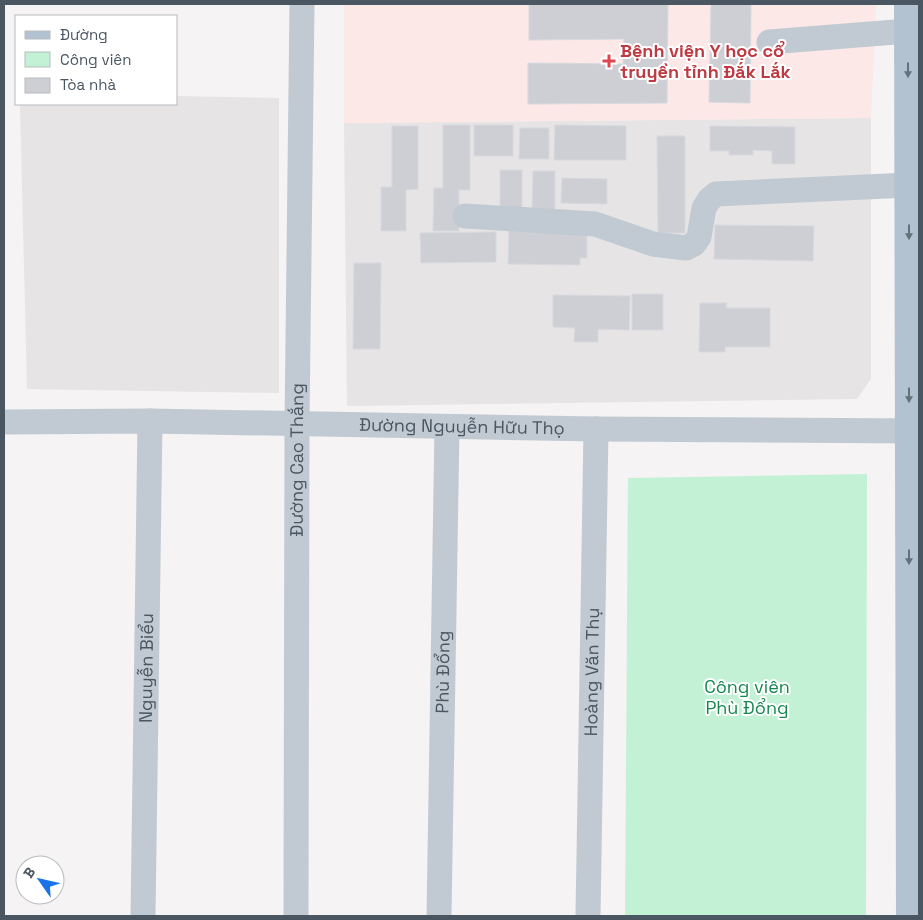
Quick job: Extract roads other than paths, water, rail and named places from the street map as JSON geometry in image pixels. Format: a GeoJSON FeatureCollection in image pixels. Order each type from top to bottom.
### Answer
{"type":"FeatureCollection","features":[{"type":"Feature","properties":{"kind":"main road"},"geometry":{"type":"LineString","coordinates":[[908,4],[909,185],[914,431],[910,916]]}},
{"type":"Feature","properties":{"kind":"street","name":"Đường Cao Thắng"},"geometry":{"type":"LineString","coordinates":[[296,916],[297,423],[302,4]]}},
{"type":"Feature","properties":{"kind":"street"},"geometry":{"type":"LineString","coordinates":[[768,42],[908,31]]}},
{"type":"Feature","properties":{"kind":"street"},"geometry":{"type":"LineString","coordinates":[[465,216],[595,224],[654,244],[686,248],[694,244],[699,237],[704,208],[716,194],[909,185]]}},
{"type":"Feature","properties":{"kind":"street","name":"Đường Nguyễn Hữu Thọ"},"geometry":{"type":"LineString","coordinates":[[4,422],[150,421],[596,430],[914,431]]}},
{"type":"Feature","properties":{"kind":"street","name":"Nguyễn Biểu"},"geometry":{"type":"LineString","coordinates":[[143,916],[150,421]]}},
{"type":"Feature","properties":{"kind":"street","name":"Phù Đổng"},"geometry":{"type":"LineString","coordinates":[[439,916],[447,427]]}},
{"type":"Feature","properties":{"kind":"street","name":"Hoàng Văn Thụ"},"geometry":{"type":"LineString","coordinates":[[588,916],[596,430]]}},
{"type":"Feature","properties":{"kind":"place","name":"Bệnh viện Y học cổ truyền tỉnh Đắk Lắk"},"geometry":{"type":"Point","coordinates":[609,61]}},
{"type":"Feature","properties":{"kind":"park label","name":"Công viên Phù Đổng"},"geometry":{"type":"Point","coordinates":[747,698]}}]}
